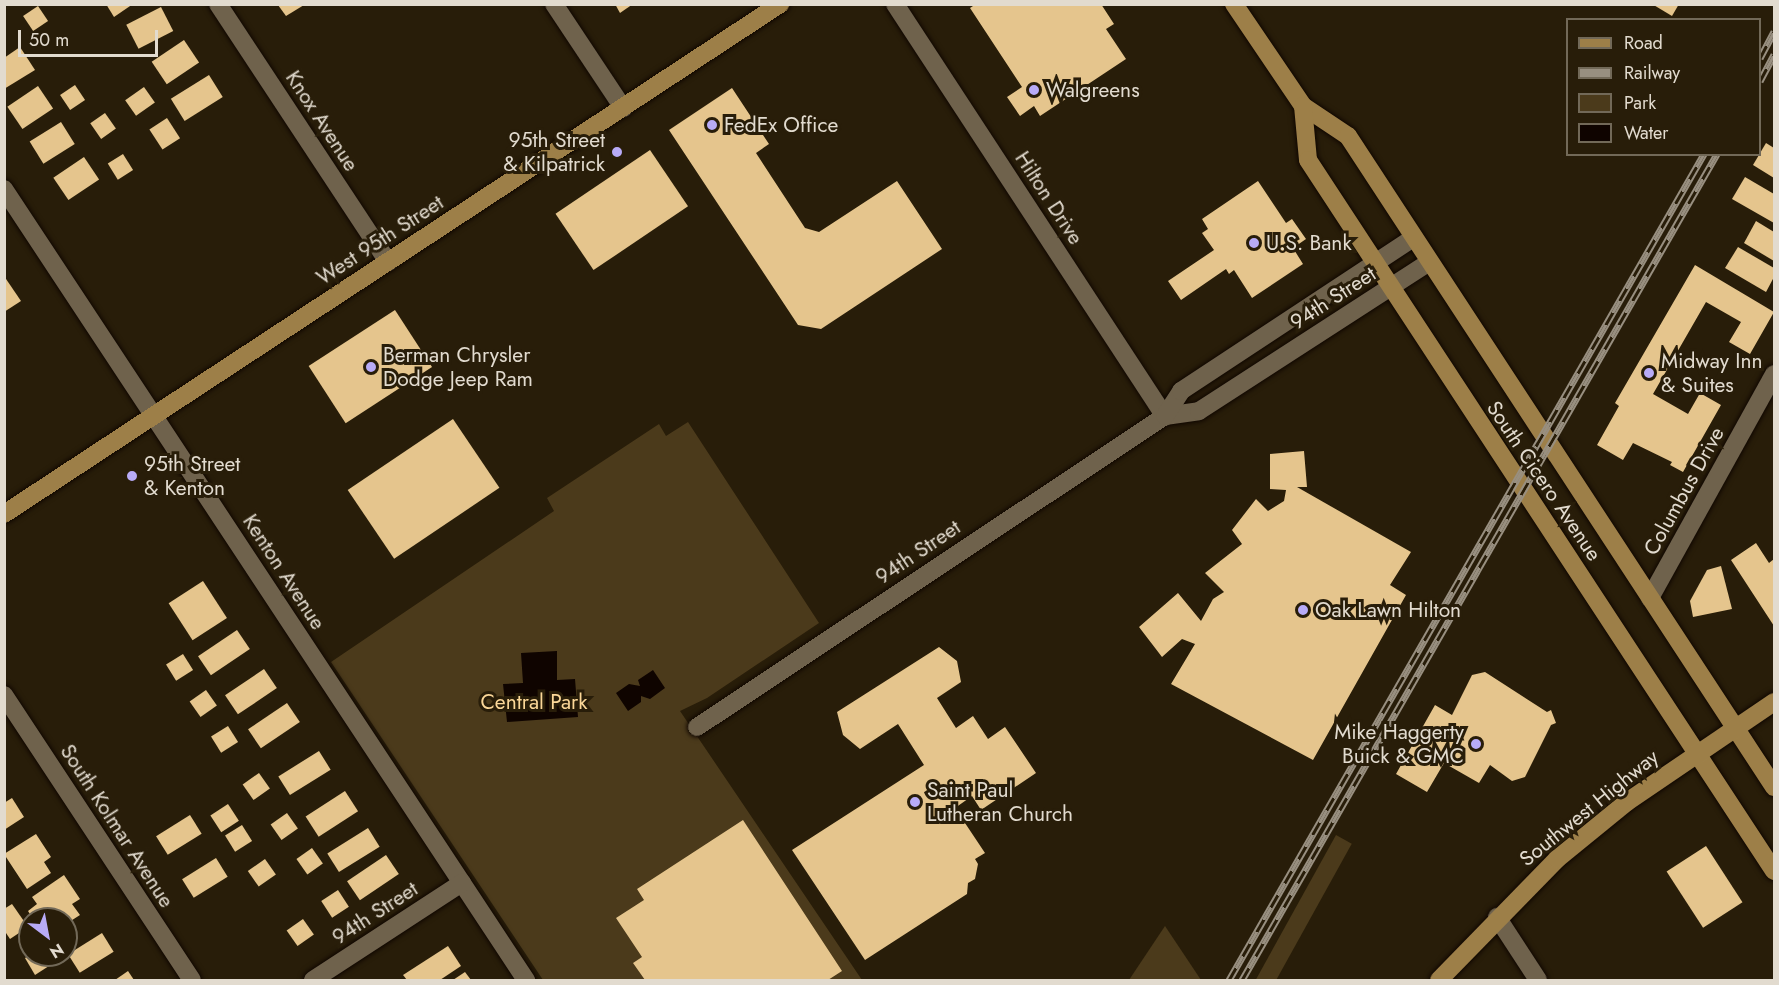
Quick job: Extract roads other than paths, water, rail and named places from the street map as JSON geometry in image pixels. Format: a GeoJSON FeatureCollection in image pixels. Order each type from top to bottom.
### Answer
{"type":"FeatureCollection","features":[{"type":"Feature","properties":{"kind":"main road","name":"West 95th Street"},"geometry":{"type":"LineString","coordinates":[[4,514],[780,4]]}},
{"type":"Feature","properties":{"kind":"main road","name":"South Cicero Avenue"},"geometry":{"type":"LineString","coordinates":[[1234,4],[1303,106],[1348,136],[1428,262],[1774,787]]}},
{"type":"Feature","properties":{"kind":"main road","name":"South Cicero Avenue"},"geometry":{"type":"LineString","coordinates":[[1303,106],[1308,160],[1774,871]]}},
{"type":"Feature","properties":{"kind":"main road","name":"Southwest Highway"},"geometry":{"type":"LineString","coordinates":[[1439,981],[1497,917],[1557,859],[1696,753],[1774,702]]}},
{"type":"Feature","properties":{"kind":"street","name":"Knox Avenue"},"geometry":{"type":"LineString","coordinates":[[218,4],[388,262]]}},
{"type":"Feature","properties":{"kind":"street"},"geometry":{"type":"LineString","coordinates":[[554,4],[623,108]]}},
{"type":"Feature","properties":{"kind":"street","name":"Hilton Drive"},"geometry":{"type":"LineString","coordinates":[[895,4],[1165,416]]}},
{"type":"Feature","properties":{"kind":"street","name":"Kenton Avenue"},"geometry":{"type":"LineString","coordinates":[[4,189],[526,981]]}},
{"type":"Feature","properties":{"kind":"street","name":"94th Street"},"geometry":{"type":"LineString","coordinates":[[697,727],[1165,416],[1181,391],[1413,238]]}},
{"type":"Feature","properties":{"kind":"street","name":"94th Street"},"geometry":{"type":"LineString","coordinates":[[1165,416],[1199,411],[1428,262]]}},
{"type":"Feature","properties":{"kind":"street","name":"Columbus Drive"},"geometry":{"type":"LineString","coordinates":[[1650,598],[1774,374]]}},
{"type":"Feature","properties":{"kind":"street","name":"South Kolmar Avenue"},"geometry":{"type":"LineString","coordinates":[[4,695],[192,981]]}},
{"type":"Feature","properties":{"kind":"street","name":"94th Street"},"geometry":{"type":"LineString","coordinates":[[313,981],[462,883]]}},
{"type":"Feature","properties":{"kind":"street"},"geometry":{"type":"LineString","coordinates":[[1497,917],[1538,981]]}},
{"type":"Feature","properties":{"kind":"water"},"geometry":{"type":"Polygon","coordinates":[[[557,651],[557,680],[575,679],[578,717],[507,722],[503,684],[523,683],[521,653],[557,651]]]}},
{"type":"Feature","properties":{"kind":"water"},"geometry":{"type":"Polygon","coordinates":[[[653,670],[665,688],[650,699],[641,696],[641,702],[628,711],[616,693],[629,684],[640,686],[638,680],[653,670]]]}},
{"type":"Feature","properties":{"kind":"railway"},"geometry":{"type":"LineString","coordinates":[[1761,56],[1774,32]]}},
{"type":"Feature","properties":{"kind":"railway"},"geometry":{"type":"LineString","coordinates":[[1761,79],[1774,55]]}},
{"type":"Feature","properties":{"kind":"railway"},"geometry":{"type":"LineString","coordinates":[[1229,980],[1703,156]]}},
{"type":"Feature","properties":{"kind":"railway"},"geometry":{"type":"LineString","coordinates":[[1242,980],[1716,156]]}},
{"type":"Feature","properties":{"kind":"place","name":"Walgreens"},"geometry":{"type":"Point","coordinates":[1034,90]}},
{"type":"Feature","properties":{"kind":"place","name":"FedEx Office"},"geometry":{"type":"Point","coordinates":[712,125]}},
{"type":"Feature","properties":{"kind":"place","name":"95th Street & Kilpatrick"},"geometry":{"type":"Point","coordinates":[617,152]}},
{"type":"Feature","properties":{"kind":"place","name":"U.S. Bank"},"geometry":{"type":"Point","coordinates":[1254,243]}},
{"type":"Feature","properties":{"kind":"place","name":"Berman Chrysler Dodge Jeep Ram"},"geometry":{"type":"Point","coordinates":[371,367]}},
{"type":"Feature","properties":{"kind":"place","name":"Midway Inn & Suites"},"geometry":{"type":"Point","coordinates":[1649,373]}},
{"type":"Feature","properties":{"kind":"place","name":"95th Street & Kenton"},"geometry":{"type":"Point","coordinates":[132,476]}},
{"type":"Feature","properties":{"kind":"place","name":"Oak Lawn Hilton"},"geometry":{"type":"Point","coordinates":[1303,610]}},
{"type":"Feature","properties":{"kind":"place","name":"Mike Haggerty Buick & GMC"},"geometry":{"type":"Point","coordinates":[1476,744]}},
{"type":"Feature","properties":{"kind":"place","name":"Saint Paul Lutheran Church"},"geometry":{"type":"Point","coordinates":[915,802]}},
{"type":"Feature","properties":{"kind":"park label","name":"Central Park"},"geometry":{"type":"Point","coordinates":[534,702]}}]}
